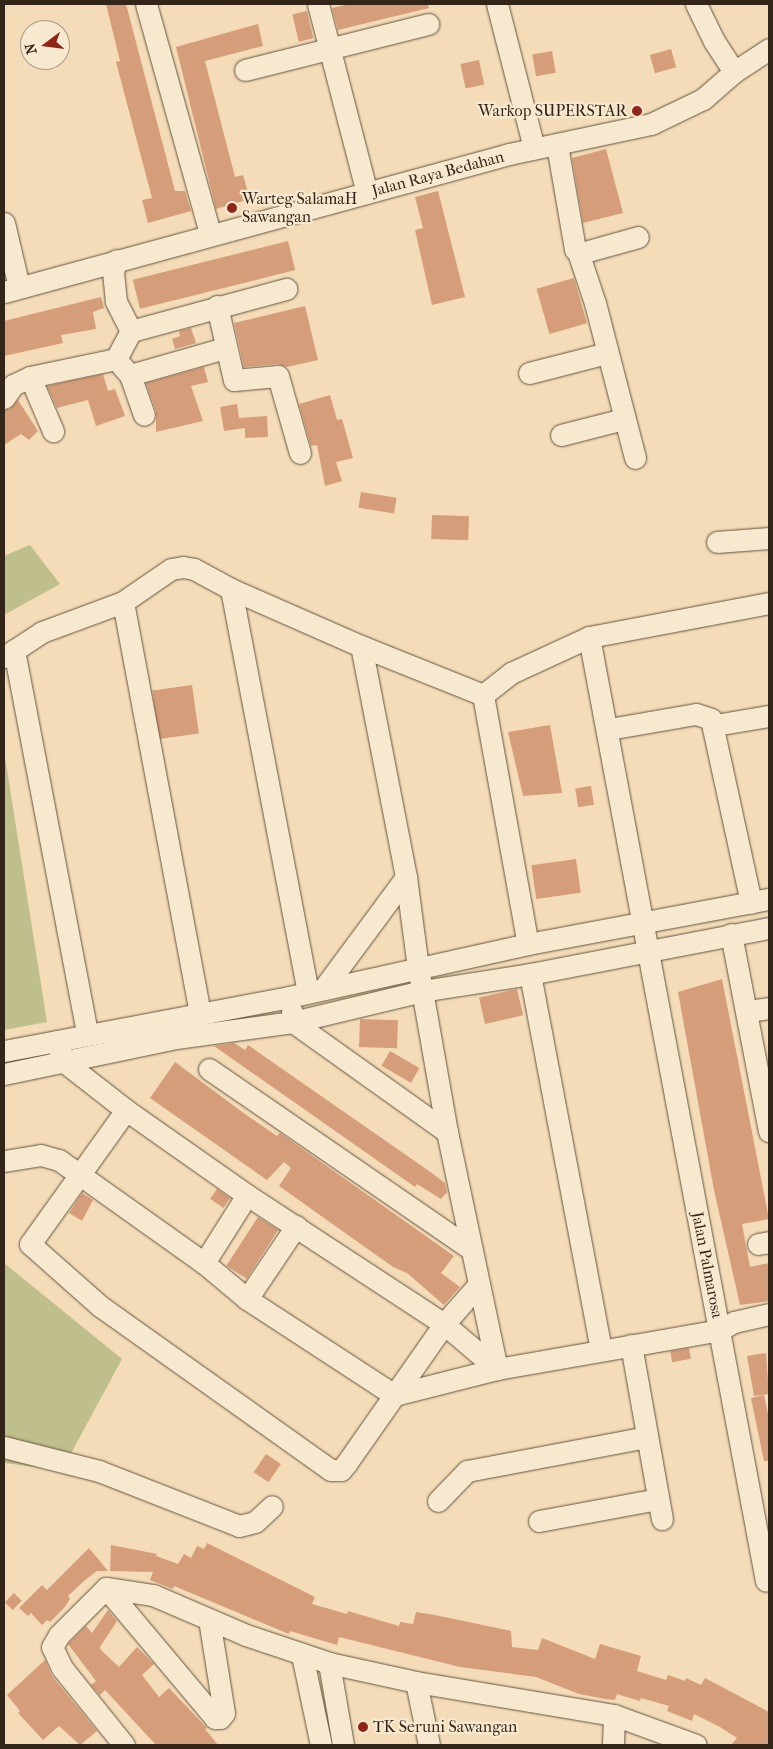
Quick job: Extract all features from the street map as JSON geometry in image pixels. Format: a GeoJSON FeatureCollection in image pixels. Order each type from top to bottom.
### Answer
{"type":"FeatureCollection","features":[{"type":"Feature","properties":{"kind":"street"},"geometry":{"type":"LineString","coordinates":[[146,4],[210,233]]}},
{"type":"Feature","properties":{"kind":"street"},"geometry":{"type":"LineString","coordinates":[[318,4],[367,193]]}},
{"type":"Feature","properties":{"kind":"street"},"geometry":{"type":"LineString","coordinates":[[497,4],[534,148]]}},
{"type":"Feature","properties":{"kind":"street"},"geometry":{"type":"LineString","coordinates":[[696,4],[714,41],[734,72]]}},
{"type":"Feature","properties":{"kind":"street"},"geometry":{"type":"LineString","coordinates":[[245,70],[331,51],[428,24]]}},
{"type":"Feature","properties":{"kind":"street","name":"Jalan Raya Bedahan"},"geometry":{"type":"LineString","coordinates":[[11,289],[210,233],[534,148],[660,121],[703,99],[734,72],[769,49]]}},
{"type":"Feature","properties":{"kind":"street"},"geometry":{"type":"LineString","coordinates":[[557,144],[574,245],[595,303],[634,458]]}},
{"type":"Feature","properties":{"kind":"street"},"geometry":{"type":"LineString","coordinates":[[4,223],[11,289]]}},
{"type":"Feature","properties":{"kind":"street"},"geometry":{"type":"LineString","coordinates":[[578,252],[638,237]]}},
{"type":"Feature","properties":{"kind":"street"},"geometry":{"type":"LineString","coordinates":[[116,260],[113,273],[116,301],[132,331]]}},
{"type":"Feature","properties":{"kind":"street"},"geometry":{"type":"LineString","coordinates":[[4,398],[13,385],[30,376],[116,359],[132,331],[286,288]]}},
{"type":"Feature","properties":{"kind":"street"},"geometry":{"type":"LineString","coordinates":[[217,306],[225,348],[235,382],[278,376],[300,453]]}},
{"type":"Feature","properties":{"kind":"street"},"geometry":{"type":"LineString","coordinates":[[130,375],[225,348]]}},
{"type":"Feature","properties":{"kind":"street"},"geometry":{"type":"LineString","coordinates":[[530,373],[607,354]]}},
{"type":"Feature","properties":{"kind":"street"},"geometry":{"type":"LineString","coordinates":[[116,359],[130,375],[144,416]]}},
{"type":"Feature","properties":{"kind":"street"},"geometry":{"type":"LineString","coordinates":[[30,376],[53,431]]}},
{"type":"Feature","properties":{"kind":"street"},"geometry":{"type":"LineString","coordinates":[[561,435],[624,419]]}},
{"type":"Feature","properties":{"kind":"street"},"geometry":{"type":"LineString","coordinates":[[717,542],[769,538]]}},
{"type":"Feature","properties":{"kind":"street"},"geometry":{"type":"LineString","coordinates":[[87,1034],[9,654],[42,632],[123,602],[171,569],[183,567],[194,569],[231,589],[361,646],[482,695]]}},
{"type":"Feature","properties":{"kind":"street"},"geometry":{"type":"LineString","coordinates":[[231,589],[307,992]]}},
{"type":"Feature","properties":{"kind":"street"},"geometry":{"type":"LineString","coordinates":[[123,602],[200,1012]]}},
{"type":"Feature","properties":{"kind":"street"},"geometry":{"type":"LineString","coordinates":[[482,695],[510,673],[589,637],[769,603]]}},
{"type":"Feature","properties":{"kind":"street","name":"Jalan Palmarosa"},"geometry":{"type":"LineString","coordinates":[[589,637],[609,729],[641,923],[648,949],[766,1581]]}},
{"type":"Feature","properties":{"kind":"street"},"geometry":{"type":"LineString","coordinates":[[361,646],[406,877],[418,968],[447,1132],[497,1369]]}},
{"type":"Feature","properties":{"kind":"street"},"geometry":{"type":"LineString","coordinates":[[482,695],[528,944]]}},
{"type":"Feature","properties":{"kind":"street"},"geometry":{"type":"LineString","coordinates":[[4,1074],[60,1051],[87,1034],[307,992],[528,944],[760,901],[715,725],[711,719],[696,714],[609,729]]}},
{"type":"Feature","properties":{"kind":"street"},"geometry":{"type":"LineString","coordinates":[[715,725],[769,716]]}},
{"type":"Feature","properties":{"kind":"street"},"geometry":{"type":"LineString","coordinates":[[294,1022],[307,992],[406,877]]}},
{"type":"Feature","properties":{"kind":"street"},"geometry":{"type":"LineString","coordinates":[[4,1051],[60,1051],[294,1022],[422,991],[530,974],[648,949],[769,928]]}},
{"type":"Feature","properties":{"kind":"street"},"geometry":{"type":"LineString","coordinates":[[731,934],[767,1102],[769,1132]]}},
{"type":"Feature","properties":{"kind":"street"},"geometry":{"type":"LineString","coordinates":[[530,974],[600,1350]]}},
{"type":"Feature","properties":{"kind":"street"},"geometry":{"type":"LineString","coordinates":[[748,1011],[769,1008]]}},
{"type":"Feature","properties":{"kind":"street"},"geometry":{"type":"LineString","coordinates":[[294,1022],[447,1132]]}},
{"type":"Feature","properties":{"kind":"street"},"geometry":{"type":"LineString","coordinates":[[60,1051],[126,1110],[247,1195],[444,1324],[497,1369]]}},
{"type":"Feature","properties":{"kind":"street"},"geometry":{"type":"LineString","coordinates":[[209,1069],[471,1249]]}},
{"type":"Feature","properties":{"kind":"street"},"geometry":{"type":"LineString","coordinates":[[126,1110],[30,1244],[100,1306],[246,1412],[331,1470],[341,1470],[444,1324],[479,1284]]}},
{"type":"Feature","properties":{"kind":"street"},"geometry":{"type":"LineString","coordinates":[[4,1161],[40,1155],[59,1160],[80,1173],[204,1263],[248,1299],[394,1395],[497,1369],[720,1330],[734,1322],[769,1314]]}},
{"type":"Feature","properties":{"kind":"street"},"geometry":{"type":"LineString","coordinates":[[204,1263],[247,1195]]}},
{"type":"Feature","properties":{"kind":"street"},"geometry":{"type":"LineString","coordinates":[[248,1299],[296,1226]]}},
{"type":"Feature","properties":{"kind":"street"},"geometry":{"type":"LineString","coordinates":[[720,1330],[732,1334],[769,1328]]}},
{"type":"Feature","properties":{"kind":"street"},"geometry":{"type":"LineString","coordinates":[[539,1521],[660,1509],[631,1345]]}},
{"type":"Feature","properties":{"kind":"street"},"geometry":{"type":"LineString","coordinates":[[438,1501],[467,1471],[647,1436]]}},
{"type":"Feature","properties":{"kind":"street"},"geometry":{"type":"LineString","coordinates":[[4,1447],[98,1471],[238,1526],[255,1522],[272,1506]]}},
{"type":"Feature","properties":{"kind":"street"},"geometry":{"type":"LineString","coordinates":[[106,1588],[215,1718],[220,1718],[224,1713],[209,1619]]}},
{"type":"Feature","properties":{"kind":"street"},"geometry":{"type":"LineString","coordinates":[[106,1588],[153,1595],[302,1655],[329,1663],[416,1682],[614,1715],[696,1745]]}},
{"type":"Feature","properties":{"kind":"street"},"geometry":{"type":"LineString","coordinates":[[106,1588],[66,1628],[52,1647],[62,1668],[124,1745]]}},
{"type":"Feature","properties":{"kind":"street"},"geometry":{"type":"LineString","coordinates":[[302,1655],[321,1745]]}},
{"type":"Feature","properties":{"kind":"street"},"geometry":{"type":"LineString","coordinates":[[329,1663],[343,1745]]}},
{"type":"Feature","properties":{"kind":"street"},"geometry":{"type":"LineString","coordinates":[[416,1682],[429,1745]]}},
{"type":"Feature","properties":{"kind":"street"},"geometry":{"type":"LineString","coordinates":[[613,1745],[614,1715]]}},
{"type":"Feature","properties":{"kind":"green space"},"geometry":{"type":"Polygon","coordinates":[[[30,545],[60,584],[4,615],[4,556],[30,545]]]}},
{"type":"Feature","properties":{"kind":"green space"},"geometry":{"type":"Polygon","coordinates":[[[4,751],[47,1022],[4,1030],[4,751]]]}},
{"type":"Feature","properties":{"kind":"green space"},"geometry":{"type":"Polygon","coordinates":[[[4,1263],[122,1359],[62,1470],[4,1463],[4,1263]]]}},
{"type":"Feature","properties":{"kind":"building"},"geometry":{"type":"Polygon","coordinates":[[[106,4],[126,4],[175,191],[185,191],[191,211],[148,223],[142,200],[152,198],[116,62],[120,61],[106,4]]]}},
{"type":"Feature","properties":{"kind":"building"},"geometry":{"type":"Polygon","coordinates":[[[349,4],[428,4],[429,8],[338,30],[332,8],[349,4]]]}},
{"type":"Feature","properties":{"kind":"building"},"geometry":{"type":"Polygon","coordinates":[[[307,11],[313,38],[299,42],[292,14],[307,11]]]}},
{"type":"Feature","properties":{"kind":"building"},"geometry":{"type":"Polygon","coordinates":[[[258,24],[263,46],[205,61],[235,177],[243,175],[250,199],[216,209],[176,47],[258,24]]]}},
{"type":"Feature","properties":{"kind":"building"},"geometry":{"type":"Polygon","coordinates":[[[671,49],[676,67],[655,73],[650,55],[671,49]]]}},
{"type":"Feature","properties":{"kind":"building"},"geometry":{"type":"Polygon","coordinates":[[[552,51],[556,73],[536,76],[532,54],[552,51]]]}},
{"type":"Feature","properties":{"kind":"building"},"geometry":{"type":"Polygon","coordinates":[[[479,60],[484,84],[466,88],[460,64],[479,60]]]}},
{"type":"Feature","properties":{"kind":"building"},"geometry":{"type":"Polygon","coordinates":[[[606,149],[623,213],[583,223],[572,158],[606,149]]]}},
{"type":"Feature","properties":{"kind":"building"},"geometry":{"type":"Polygon","coordinates":[[[438,191],[465,297],[432,305],[415,230],[423,228],[415,197],[438,191]]]}},
{"type":"Feature","properties":{"kind":"building"},"geometry":{"type":"Polygon","coordinates":[[[288,241],[295,270],[140,309],[133,280],[288,241]]]}},
{"type":"Feature","properties":{"kind":"building"},"geometry":{"type":"Polygon","coordinates":[[[574,278],[587,323],[549,334],[537,289],[574,278]]]}},
{"type":"Feature","properties":{"kind":"building"},"geometry":{"type":"Polygon","coordinates":[[[101,297],[104,308],[93,312],[96,329],[61,335],[63,343],[4,356],[4,321],[101,297]]]}},
{"type":"Feature","properties":{"kind":"building"},"geometry":{"type":"Polygon","coordinates":[[[305,306],[318,360],[287,367],[277,364],[244,367],[234,323],[305,306]]]}},
{"type":"Feature","properties":{"kind":"building"},"geometry":{"type":"Polygon","coordinates":[[[191,328],[196,343],[175,349],[172,339],[180,336],[179,331],[191,328]]]}},
{"type":"Feature","properties":{"kind":"building"},"geometry":{"type":"Polygon","coordinates":[[[204,367],[208,382],[191,386],[203,421],[156,432],[156,411],[146,383],[204,367]]]}},
{"type":"Feature","properties":{"kind":"building"},"geometry":{"type":"Polygon","coordinates":[[[103,374],[108,391],[115,389],[125,416],[96,426],[88,400],[57,408],[47,386],[103,374]]]}},
{"type":"Feature","properties":{"kind":"building"},"geometry":{"type":"Polygon","coordinates":[[[330,395],[337,420],[342,419],[353,458],[336,462],[342,481],[325,486],[317,445],[311,446],[299,404],[330,395]]]}},
{"type":"Feature","properties":{"kind":"building"},"geometry":{"type":"Polygon","coordinates":[[[18,400],[38,431],[29,440],[21,434],[4,445],[4,410],[10,409],[18,400]]]}},
{"type":"Feature","properties":{"kind":"building"},"geometry":{"type":"Polygon","coordinates":[[[237,404],[239,418],[267,416],[268,437],[245,438],[245,428],[224,431],[220,407],[237,404]]]}},
{"type":"Feature","properties":{"kind":"building"},"geometry":{"type":"Polygon","coordinates":[[[361,492],[397,498],[394,513],[358,508],[361,492]]]}},
{"type":"Feature","properties":{"kind":"building"},"geometry":{"type":"Polygon","coordinates":[[[432,515],[469,516],[468,540],[431,539],[432,515]]]}},
{"type":"Feature","properties":{"kind":"building"},"geometry":{"type":"Polygon","coordinates":[[[192,685],[199,734],[159,739],[152,691],[192,685]]]}},
{"type":"Feature","properties":{"kind":"building"},"geometry":{"type":"Polygon","coordinates":[[[550,725],[562,793],[523,796],[508,732],[550,725]]]}},
{"type":"Feature","properties":{"kind":"building"},"geometry":{"type":"Polygon","coordinates":[[[591,786],[594,805],[578,807],[575,789],[591,786]]]}},
{"type":"Feature","properties":{"kind":"building"},"geometry":{"type":"Polygon","coordinates":[[[576,859],[581,893],[536,899],[531,865],[576,859]]]}},
{"type":"Feature","properties":{"kind":"building"},"geometry":{"type":"Polygon","coordinates":[[[722,979],[769,1219],[742,1224],[750,1267],[769,1263],[769,1301],[740,1305],[714,1190],[678,992],[722,979]]]}},
{"type":"Feature","properties":{"kind":"building"},"geometry":{"type":"Polygon","coordinates":[[[517,989],[523,1015],[485,1024],[479,998],[517,989]]]}},
{"type":"Feature","properties":{"kind":"building"},"geometry":{"type":"Polygon","coordinates":[[[360,1019],[398,1020],[397,1048],[359,1047],[360,1019]]]}},
{"type":"Feature","properties":{"kind":"building"},"geometry":{"type":"Polygon","coordinates":[[[234,1043],[245,1050],[248,1045],[429,1171],[445,1183],[447,1192],[441,1199],[417,1184],[415,1187],[214,1046],[234,1043]]]}},
{"type":"Feature","properties":{"kind":"building"},"geometry":{"type":"Polygon","coordinates":[[[390,1051],[419,1068],[411,1083],[382,1066],[390,1051]]]}},
{"type":"Feature","properties":{"kind":"building"},"geometry":{"type":"Polygon","coordinates":[[[175,1062],[245,1114],[277,1136],[280,1133],[454,1256],[441,1273],[460,1287],[444,1305],[407,1273],[393,1267],[279,1186],[291,1168],[284,1162],[267,1180],[150,1098],[175,1062]]]}},
{"type":"Feature","properties":{"kind":"building"},"geometry":{"type":"Polygon","coordinates":[[[217,1189],[230,1198],[223,1208],[210,1199],[217,1189]]]}},
{"type":"Feature","properties":{"kind":"building"},"geometry":{"type":"Polygon","coordinates":[[[82,1193],[93,1200],[82,1221],[69,1213],[82,1193]]]}},
{"type":"Feature","properties":{"kind":"building"},"geometry":{"type":"Polygon","coordinates":[[[258,1217],[278,1230],[247,1279],[226,1266],[258,1217]]]}},
{"type":"Feature","properties":{"kind":"building"},"geometry":{"type":"Polygon","coordinates":[[[689,1348],[691,1359],[672,1362],[670,1351],[689,1348]]]}},
{"type":"Feature","properties":{"kind":"building"},"geometry":{"type":"Polygon","coordinates":[[[766,1353],[769,1394],[754,1396],[747,1356],[766,1353]]]}},
{"type":"Feature","properties":{"kind":"building"},"geometry":{"type":"Polygon","coordinates":[[[764,1395],[769,1419],[769,1461],[764,1461],[751,1398],[764,1395]]]}},
{"type":"Feature","properties":{"kind":"building"},"geometry":{"type":"Polygon","coordinates":[[[266,1454],[281,1464],[269,1482],[254,1472],[266,1454]]]}},
{"type":"Feature","properties":{"kind":"building"},"geometry":{"type":"Polygon","coordinates":[[[207,1543],[315,1597],[312,1604],[347,1614],[348,1611],[399,1626],[400,1622],[413,1624],[416,1612],[435,1615],[511,1631],[512,1647],[538,1650],[542,1638],[595,1659],[600,1644],[641,1656],[637,1671],[666,1680],[668,1675],[685,1681],[686,1678],[701,1685],[705,1678],[769,1712],[769,1745],[731,1745],[737,1738],[720,1727],[694,1714],[692,1721],[667,1711],[669,1706],[641,1698],[640,1701],[617,1694],[615,1700],[605,1699],[579,1694],[536,1677],[460,1667],[339,1637],[337,1645],[290,1631],[289,1634],[174,1586],[173,1589],[150,1580],[153,1572],[110,1571],[111,1545],[157,1554],[156,1556],[178,1564],[184,1554],[191,1558],[197,1546],[204,1549],[207,1543]]]}},
{"type":"Feature","properties":{"kind":"building"},"geometry":{"type":"Polygon","coordinates":[[[89,1548],[108,1571],[97,1571],[85,1580],[68,1596],[70,1599],[64,1608],[50,1622],[47,1620],[42,1625],[31,1613],[28,1616],[19,1608],[42,1585],[47,1590],[89,1548]]]}},
{"type":"Feature","properties":{"kind":"building"},"geometry":{"type":"Polygon","coordinates":[[[14,1593],[22,1601],[13,1610],[5,1602],[14,1593]]]}},
{"type":"Feature","properties":{"kind":"building"},"geometry":{"type":"Polygon","coordinates":[[[108,1610],[117,1621],[100,1647],[101,1650],[119,1667],[137,1647],[154,1664],[142,1675],[159,1697],[169,1688],[207,1728],[205,1729],[218,1745],[156,1745],[105,1690],[100,1695],[91,1685],[96,1681],[68,1644],[86,1626],[92,1633],[108,1610]]]}},
{"type":"Feature","properties":{"kind":"building"},"geometry":{"type":"Polygon","coordinates":[[[45,1660],[52,1676],[97,1731],[80,1745],[59,1726],[43,1740],[18,1713],[20,1711],[7,1695],[45,1660]]]}},
{"type":"Feature","properties":{"kind":"place","name":"Warkop SUPERSTAR"},"geometry":{"type":"Point","coordinates":[637,111]}},
{"type":"Feature","properties":{"kind":"place","name":"Warteg SalamaH Sawangan"},"geometry":{"type":"Point","coordinates":[232,208]}},
{"type":"Feature","properties":{"kind":"place","name":"TK Seruni Sawangan"},"geometry":{"type":"Point","coordinates":[363,1727]}}]}
